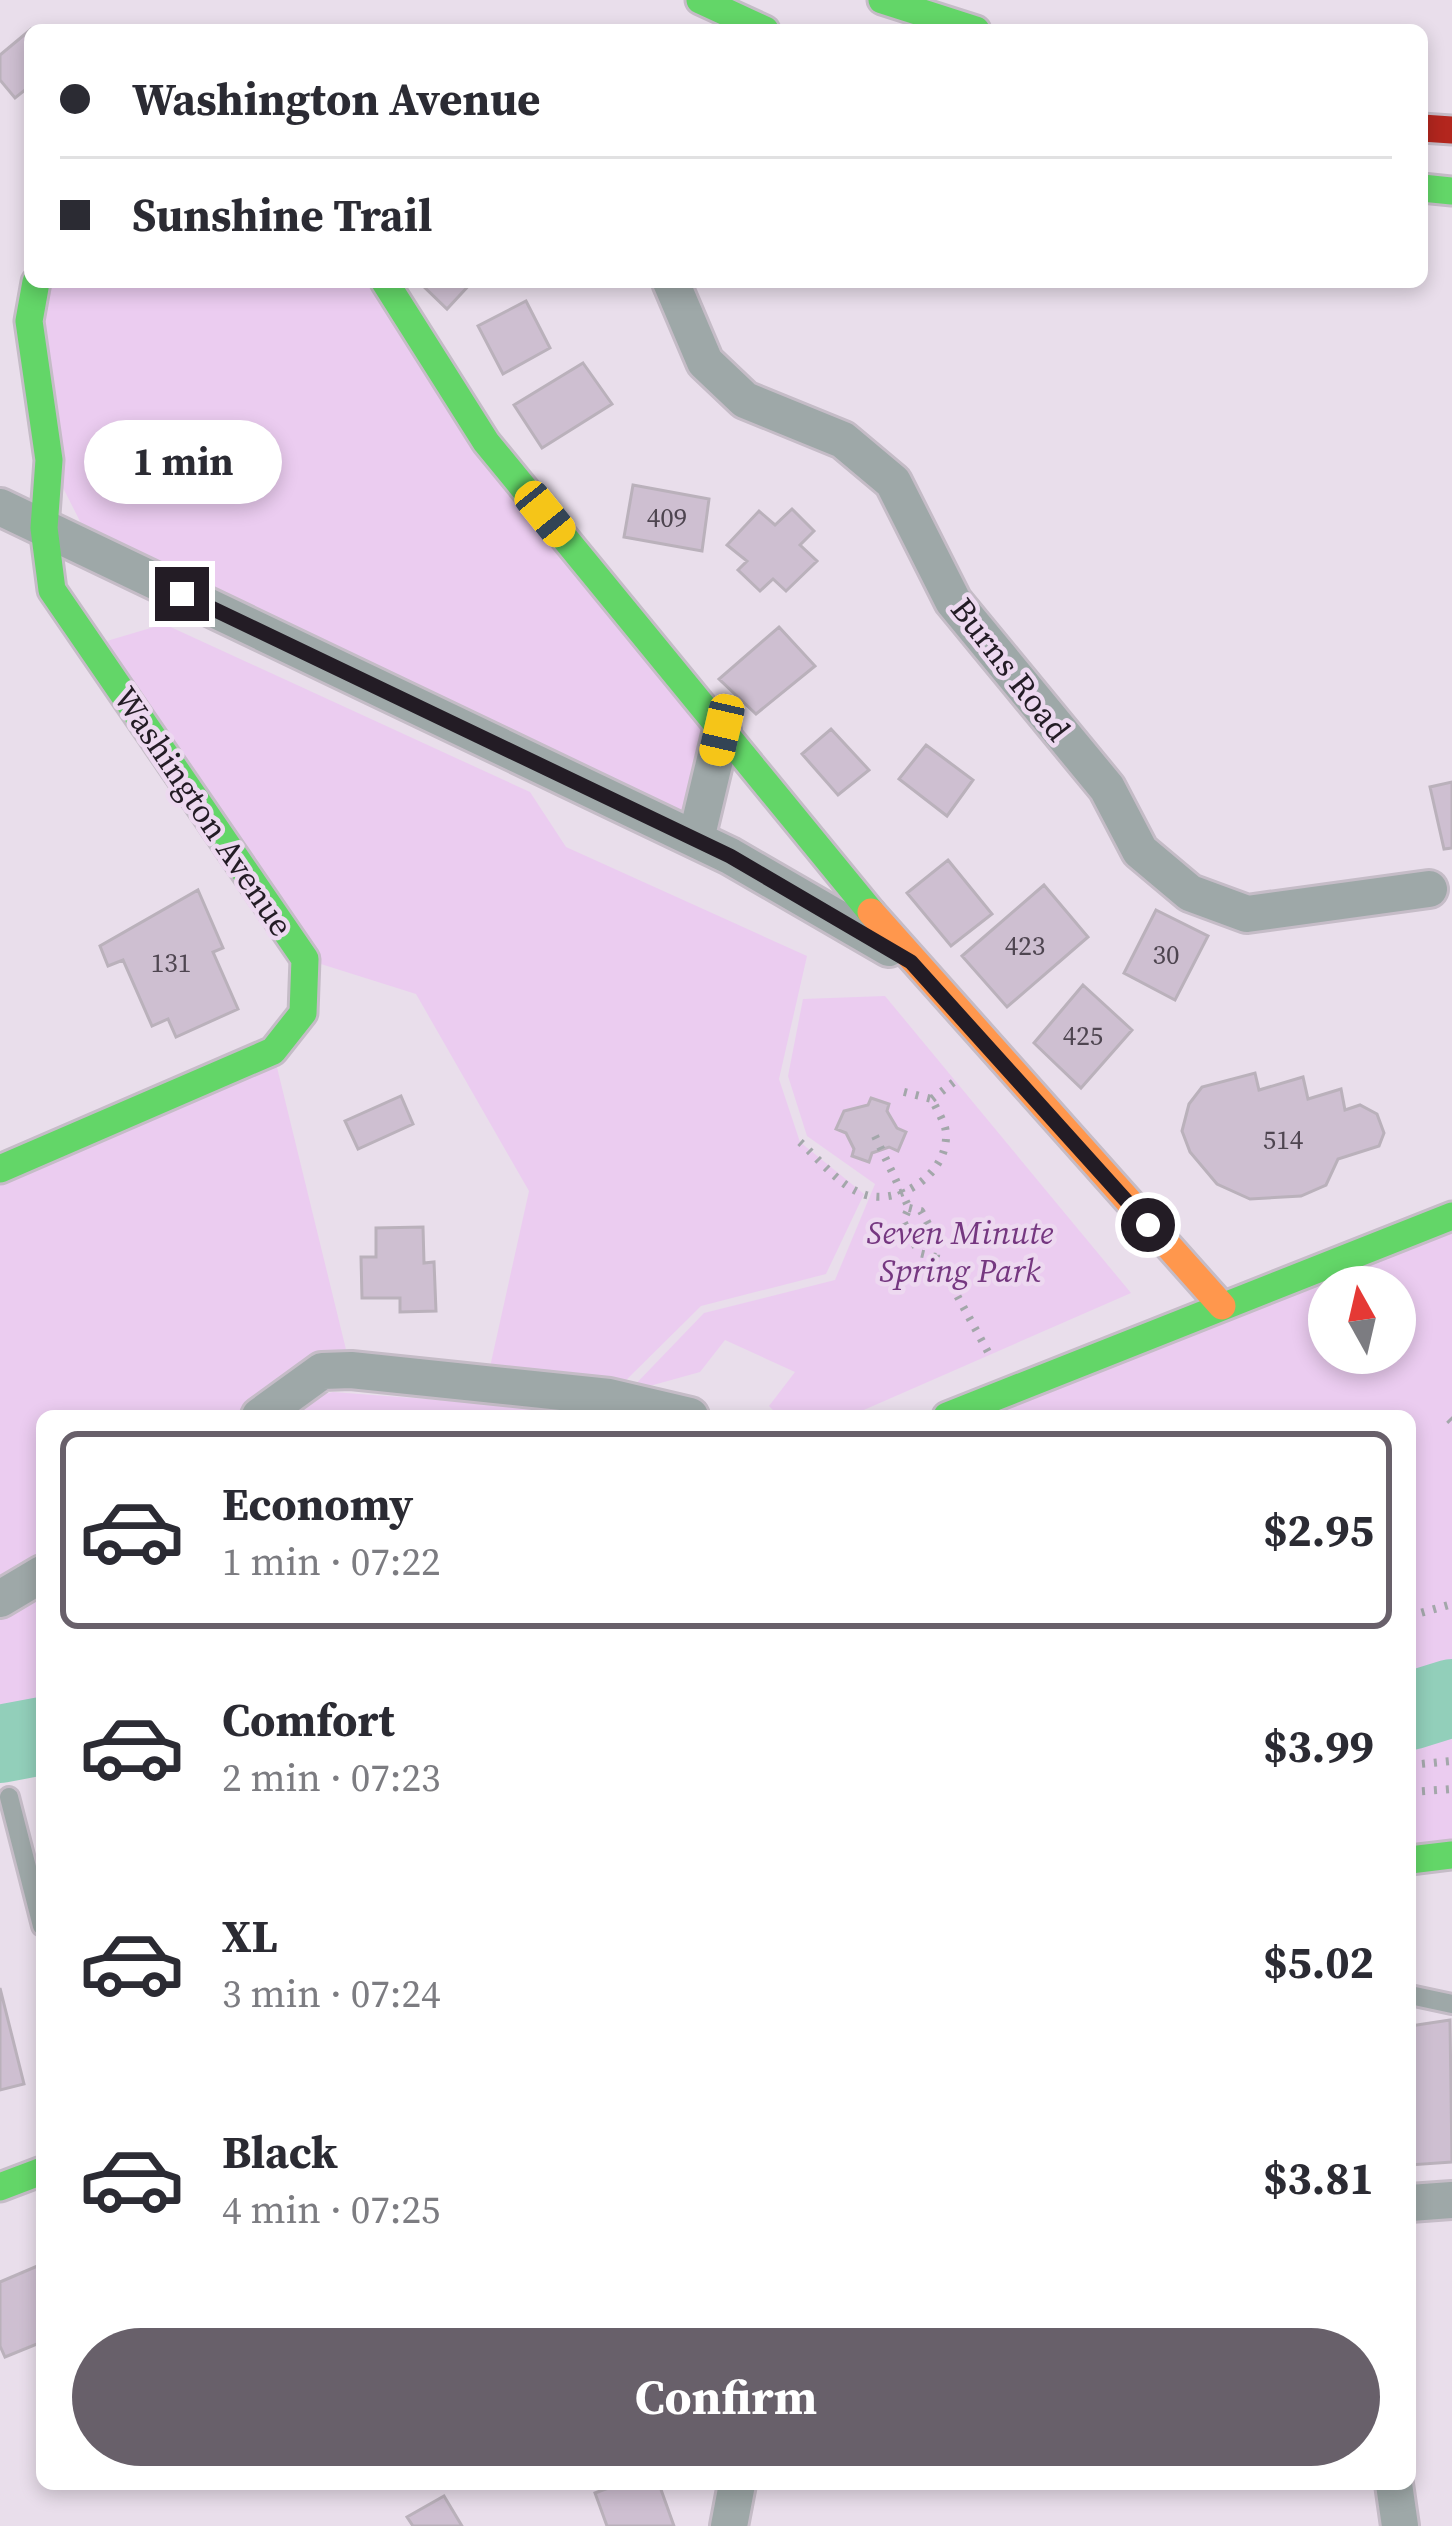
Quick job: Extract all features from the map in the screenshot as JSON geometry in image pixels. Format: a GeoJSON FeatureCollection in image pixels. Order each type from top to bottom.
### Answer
{"type":"FeatureCollection","features":[{"type":"Feature","properties":{"kind":"main road"},"geometry":{"type":"LineString","coordinates":[[700,0],[752,24]]}},
{"type":"Feature","properties":{"kind":"main road"},"geometry":{"type":"LineString","coordinates":[[882,0],[957,24]]}},
{"type":"Feature","properties":{"kind":"main road","name":"Washington Avenue"},"geometry":{"type":"LineString","coordinates":[[0,1169],[273,1051],[303,1013],[305,959],[52,590],[44,528],[49,460],[29,321],[34,288]]}},
{"type":"Feature","properties":{"kind":"main road"},"geometry":{"type":"LineString","coordinates":[[389,288],[486,442],[911,962],[1222,1306]]}},
{"type":"Feature","properties":{"kind":"main road"},"geometry":{"type":"LineString","coordinates":[[962,1410],[1452,1216]]}},
{"type":"Feature","properties":{"kind":"main road"},"geometry":{"type":"LineString","coordinates":[[1416,1859],[1452,1855]]}},
{"type":"Feature","properties":{"kind":"main road"},"geometry":{"type":"LineString","coordinates":[[0,2187],[36,2173]]}},
{"type":"Feature","properties":{"kind":"street","name":"Burns Road"},"geometry":{"type":"LineString","coordinates":[[674,288],[705,362],[745,400],[843,440],[893,482],[953,601],[1107,788],[1140,851],[1190,893],[1247,914],[1429,889]]}},
{"type":"Feature","properties":{"kind":"street"},"geometry":{"type":"LineString","coordinates":[[0,507],[696,839],[911,962]]}},
{"type":"Feature","properties":{"kind":"street"},"geometry":{"type":"LineString","coordinates":[[696,839],[722,730]]}},
{"type":"Feature","properties":{"kind":"street"},"geometry":{"type":"LineString","coordinates":[[268,1410],[322,1371],[351,1370],[609,1397],[664,1410]]}},
{"type":"Feature","properties":{"kind":"street"},"geometry":{"type":"LineString","coordinates":[[0,1599],[36,1578]]}},
{"type":"Feature","properties":{"kind":"street"},"geometry":{"type":"LineString","coordinates":[[1416,2203],[1452,2200]]}},
{"type":"Feature","properties":{"kind":"street"},"geometry":{"type":"LineString","coordinates":[[729,2526],[736,2490]]}},
{"type":"Feature","properties":{"kind":"street"},"geometry":{"type":"LineString","coordinates":[[1395,2490],[1400,2526]]}},
{"type":"Feature","properties":{"kind":"lane"},"geometry":{"type":"LineString","coordinates":[[9,1797],[36,1903]]}},
{"type":"Feature","properties":{"kind":"lane"},"geometry":{"type":"LineString","coordinates":[[1416,1997],[1452,2004]]}},
{"type":"Feature","properties":{"kind":"path"},"geometry":{"type":"LineString","coordinates":[[800,1142],[864,1194],[901,1191],[928,1179],[941,1160],[946,1132],[932,1099],[897,1090]]}},
{"type":"Feature","properties":{"kind":"path"},"geometry":{"type":"LineString","coordinates":[[875,1136],[909,1208]]}},
{"type":"Feature","properties":{"kind":"path"},"geometry":{"type":"LineString","coordinates":[[909,1208],[903,1220],[919,1252],[936,1257]]}},
{"type":"Feature","properties":{"kind":"path"},"geometry":{"type":"LineString","coordinates":[[909,1208],[921,1210],[938,1240],[936,1257],[994,1364]]}},
{"type":"Feature","properties":{"kind":"path"},"geometry":{"type":"LineString","coordinates":[[1416,1614],[1452,1604]]}},
{"type":"Feature","properties":{"kind":"path"},"geometry":{"type":"LineString","coordinates":[[1416,1764],[1452,1761]]}},
{"type":"Feature","properties":{"kind":"path"},"geometry":{"type":"LineString","coordinates":[[1416,1792],[1452,1789]]}},
{"type":"Feature","properties":{"kind":"green space"},"geometry":{"type":"Polygon","coordinates":[[[36,288],[390,288],[722,730],[696,839],[96,553],[49,460],[36,288]]]}},
{"type":"Feature","properties":{"kind":"green space"},"geometry":{"type":"Polygon","coordinates":[[[164,624],[530,792],[566,847],[807,956],[779,1079],[800,1142],[864,1194],[826,1274],[701,1306],[609,1397],[486,1385],[529,1191],[416,994],[305,959],[90,646],[164,624]]]}},
{"type":"Feature","properties":{"kind":"green space","name":"Seven Minute Spring Park"},"geometry":{"type":"Polygon","coordinates":[[[885,996],[1131,1293],[864,1410],[773,1410],[769,1406],[795,1372],[725,1340],[700,1372],[628,1392],[704,1313],[835,1280],[875,1184],[807,1136],[788,1076],[803,999],[885,996]]]}},
{"type":"Feature","properties":{"kind":"green space"},"geometry":{"type":"Polygon","coordinates":[[[273,1051],[351,1370],[272,1410],[36,1410],[36,1574],[0,1597],[0,1169],[273,1051]]]}},
{"type":"Feature","properties":{"kind":"green space"},"geometry":{"type":"Polygon","coordinates":[[[1452,1216],[1452,1855],[1416,1859],[1416,1410],[962,1410],[1308,1273],[1308,1374],[1416,1374],[1416,1266],[1326,1266],[1452,1216]]]}},
{"type":"Feature","properties":{"kind":"green space"},"geometry":{"type":"Polygon","coordinates":[[[333,1392],[574,1410],[288,1410],[301,1400],[333,1392]]]}},
{"type":"Feature","properties":{"kind":"green space"},"geometry":{"type":"Polygon","coordinates":[[[36,1591],[36,1714],[0,1717],[0,1613],[36,1591]]]}},
{"type":"Feature","properties":{"kind":"building"},"geometry":{"type":"Polygon","coordinates":[[[24,35],[24,91],[15,98],[0,80],[0,55],[24,35]]]}},
{"type":"Feature","properties":{"kind":"building"},"geometry":{"type":"Polygon","coordinates":[[[425,288],[466,288],[447,309],[425,288]]]}},
{"type":"Feature","properties":{"kind":"building"},"geometry":{"type":"Polygon","coordinates":[[[526,301],[550,348],[503,374],[478,326],[526,301]]]}},
{"type":"Feature","properties":{"kind":"building"},"geometry":{"type":"Polygon","coordinates":[[[583,363],[612,404],[542,448],[514,405],[583,363]]]}},
{"type":"Feature","properties":{"kind":"building"},"geometry":{"type":"Polygon","coordinates":[[[633,485],[709,499],[702,551],[624,537],[633,485]]]}},
{"type":"Feature","properties":{"kind":"building"},"geometry":{"type":"Polygon","coordinates":[[[792,509],[814,531],[800,545],[817,561],[786,591],[773,579],[760,591],[738,570],[747,561],[727,545],[759,511],[775,525],[792,509]]]}},
{"type":"Feature","properties":{"kind":"building"},"geometry":{"type":"Polygon","coordinates":[[[779,627],[815,666],[756,714],[719,679],[779,627]]]}},
{"type":"Feature","properties":{"kind":"building"},"geometry":{"type":"Polygon","coordinates":[[[831,729],[869,770],[838,795],[802,754],[831,729]]]}},
{"type":"Feature","properties":{"kind":"building"},"geometry":{"type":"Polygon","coordinates":[[[926,745],[973,780],[947,816],[899,779],[926,745]]]}},
{"type":"Feature","properties":{"kind":"building"},"geometry":{"type":"Polygon","coordinates":[[[1452,782],[1452,848],[1444,849],[1430,787],[1452,782]]]}},
{"type":"Feature","properties":{"kind":"building"},"geometry":{"type":"Polygon","coordinates":[[[948,860],[992,914],[951,946],[907,893],[948,860]]]}},
{"type":"Feature","properties":{"kind":"building"},"geometry":{"type":"Polygon","coordinates":[[[1044,885],[1088,937],[1007,1007],[962,956],[1044,885]]]}},
{"type":"Feature","properties":{"kind":"building"},"geometry":{"type":"Polygon","coordinates":[[[198,890],[223,948],[213,952],[238,1009],[176,1037],[168,1019],[152,1026],[123,960],[108,966],[100,946],[198,890]]]}},
{"type":"Feature","properties":{"kind":"building"},"geometry":{"type":"Polygon","coordinates":[[[1156,910],[1208,936],[1175,1000],[1124,973],[1156,910]]]}},
{"type":"Feature","properties":{"kind":"building"},"geometry":{"type":"Polygon","coordinates":[[[1083,985],[1132,1030],[1081,1088],[1034,1043],[1083,985]]]}},
{"type":"Feature","properties":{"kind":"building"},"geometry":{"type":"Polygon","coordinates":[[[1255,1073],[1259,1090],[1303,1077],[1308,1099],[1341,1089],[1345,1110],[1360,1105],[1377,1114],[1384,1133],[1379,1146],[1338,1159],[1326,1185],[1301,1196],[1250,1199],[1217,1184],[1190,1152],[1182,1131],[1189,1104],[1202,1087],[1255,1073]]]}},
{"type":"Feature","properties":{"kind":"building"},"geometry":{"type":"Polygon","coordinates":[[[401,1096],[413,1124],[358,1149],[345,1121],[401,1096]]]}},
{"type":"Feature","properties":{"kind":"building"},"geometry":{"type":"Polygon","coordinates":[[[871,1098],[889,1104],[887,1111],[897,1128],[906,1132],[898,1151],[889,1147],[872,1153],[869,1162],[852,1156],[854,1149],[846,1133],[836,1129],[844,1111],[868,1105],[871,1098]]]}},
{"type":"Feature","properties":{"kind":"building"},"geometry":{"type":"Polygon","coordinates":[[[423,1227],[424,1263],[434,1262],[436,1311],[400,1312],[400,1298],[362,1298],[361,1257],[376,1257],[376,1228],[423,1227]]]}},
{"type":"Feature","properties":{"kind":"building"},"geometry":{"type":"Polygon","coordinates":[[[0,1988],[24,2084],[0,2090],[0,1988]]]}},
{"type":"Feature","properties":{"kind":"building"},"geometry":{"type":"Polygon","coordinates":[[[1450,2020],[1452,2162],[1416,2165],[1416,2025],[1450,2020]]]}},
{"type":"Feature","properties":{"kind":"building"},"geometry":{"type":"Polygon","coordinates":[[[36,2267],[36,2344],[5,2357],[0,2346],[0,2282],[36,2267]]]}},
{"type":"Feature","properties":{"kind":"building"},"geometry":{"type":"Polygon","coordinates":[[[661,2490],[674,2526],[607,2526],[595,2493],[661,2490]]]}},
{"type":"Feature","properties":{"kind":"building"},"geometry":{"type":"Polygon","coordinates":[[[444,2496],[462,2526],[413,2526],[407,2517],[444,2496]]]}},
{"type":"Feature","properties":{"kind":"waterway"},"geometry":{"type":"LineString","coordinates":[[1416,1709],[1452,1698]]}},
{"type":"Feature","properties":{"kind":"waterway"},"geometry":{"type":"LineString","coordinates":[[0,1744],[36,1737]]}},
{"type":"Feature","properties":{"kind":"traffic: fast"},"geometry":{"type":"LineString","coordinates":[[700,0],[752,24]]}},
{"type":"Feature","properties":{"kind":"traffic: fast"},"geometry":{"type":"LineString","coordinates":[[882,0],[957,24]]}},
{"type":"Feature","properties":{"kind":"traffic: fast"},"geometry":{"type":"LineString","coordinates":[[1428,189],[1452,191]]}},
{"type":"Feature","properties":{"kind":"traffic: fast"},"geometry":{"type":"LineString","coordinates":[[0,1169],[273,1051],[303,1013],[305,959],[52,590],[44,528],[49,460],[29,321],[35,288]]}},
{"type":"Feature","properties":{"kind":"traffic: fast"},"geometry":{"type":"LineString","coordinates":[[389,288],[486,442],[871,912]]}},
{"type":"Feature","properties":{"kind":"traffic: fast"},"geometry":{"type":"LineString","coordinates":[[962,1410],[1452,1216]]}},
{"type":"Feature","properties":{"kind":"traffic: fast"},"geometry":{"type":"LineString","coordinates":[[1416,1859],[1452,1855]]}},
{"type":"Feature","properties":{"kind":"traffic: fast"},"geometry":{"type":"LineString","coordinates":[[0,2187],[36,2173]]}},
{"type":"Feature","properties":{"kind":"traffic: slow"},"geometry":{"type":"LineString","coordinates":[[871,912],[1222,1306]]}},
{"type":"Feature","properties":{"kind":"traffic: jam"},"geometry":{"type":"LineString","coordinates":[[1428,128],[1452,130]]}},
{"type":"Feature","properties":{"kind":"route"},"geometry":{"type":"LineString","coordinates":[[182,594],[730,856],[911,962],[1148,1225]]}}]}
